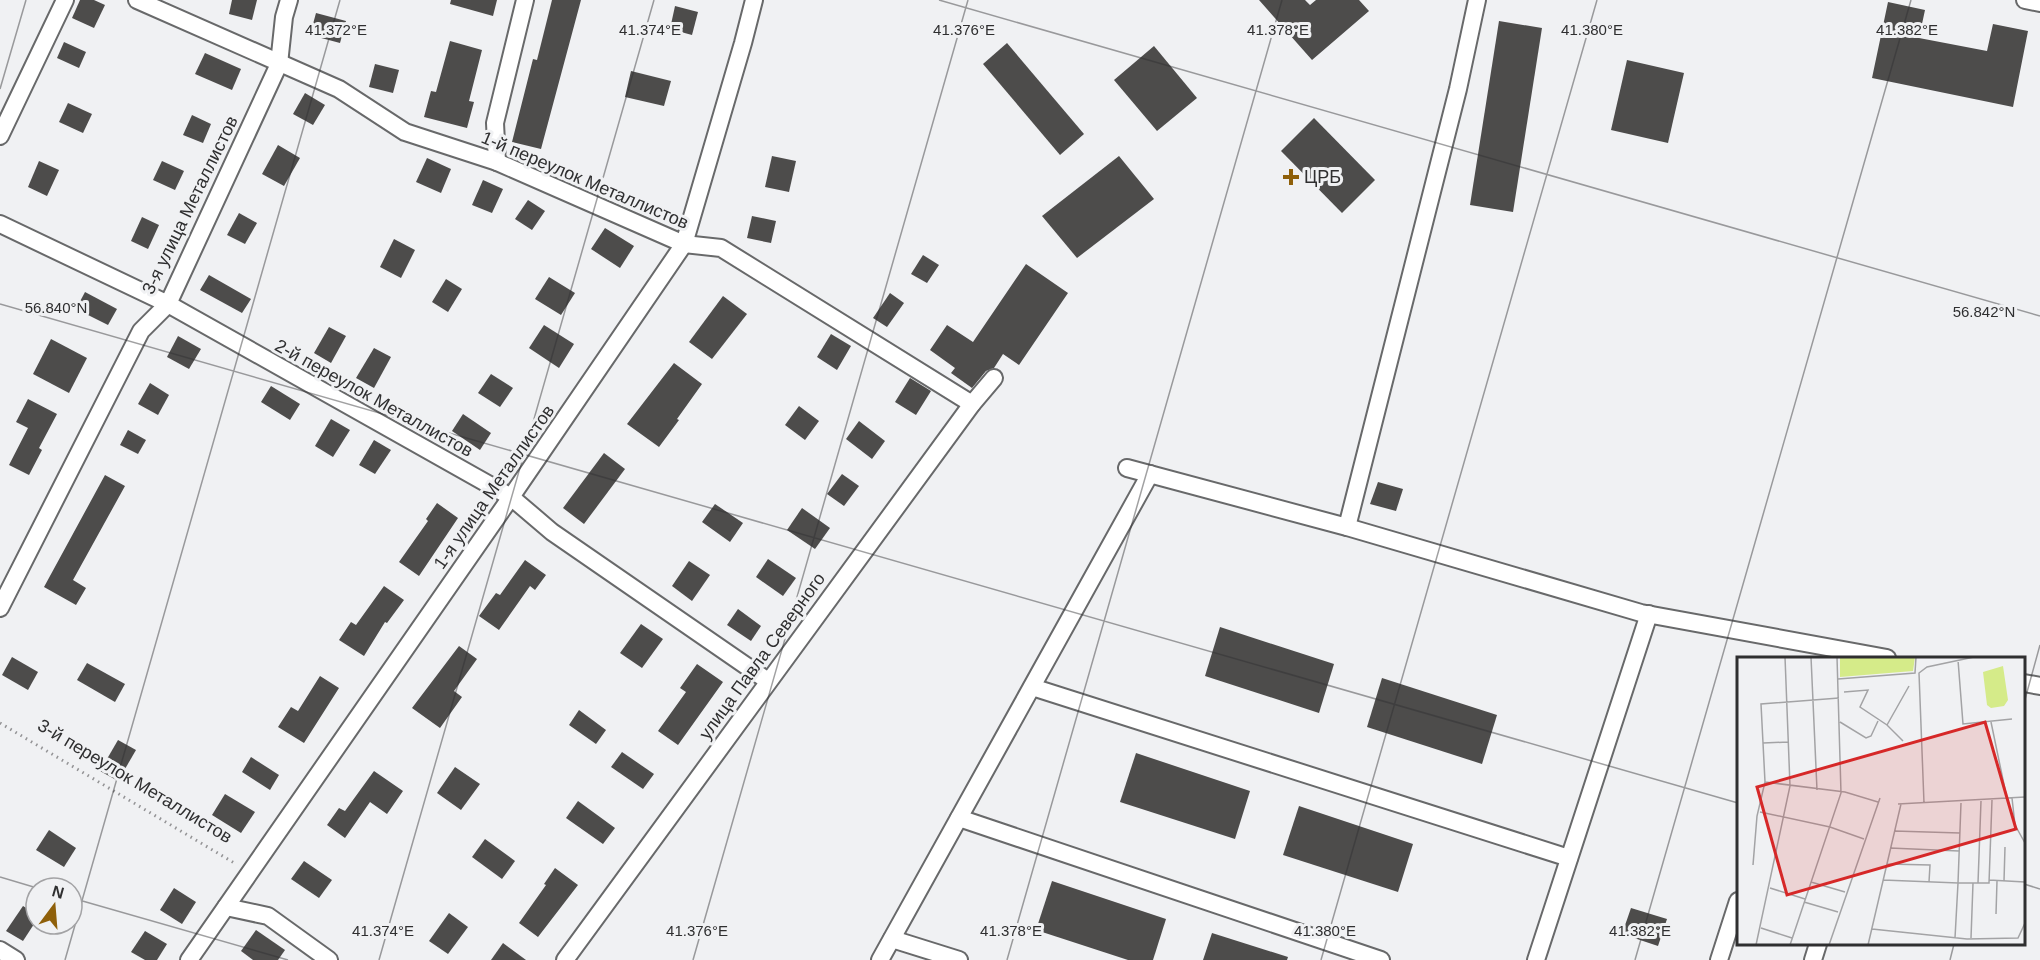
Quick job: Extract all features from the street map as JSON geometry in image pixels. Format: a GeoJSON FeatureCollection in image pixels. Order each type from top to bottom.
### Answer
{"type":"FeatureCollection","features":[{"type":"Feature","properties":{"kind":"street"},"geometry":{"type":"LineString","coordinates":[[0,136],[65,0]]}},
{"type":"Feature","properties":{"kind":"street","name":"1-й переулок Металлистов"},"geometry":{"type":"LineString","coordinates":[[137,0],[339,89],[405,132],[497,162],[684,244],[721,248],[972,404]]}},
{"type":"Feature","properties":{"kind":"street","name":"3-я улица Металлистов"},"geometry":{"type":"LineString","coordinates":[[0,608],[141,331],[168,304],[279,64],[284,17],[289,0]]}},
{"type":"Feature","properties":{"kind":"street"},"geometry":{"type":"LineString","coordinates":[[497,162],[495,123],[525,0]]}},
{"type":"Feature","properties":{"kind":"street","name":"1-я улица Металлистов"},"geometry":{"type":"LineString","coordinates":[[189,960],[684,244],[754,0]]}},
{"type":"Feature","properties":{"kind":"street"},"geometry":{"type":"LineString","coordinates":[[1347,527],[1458,89],[1477,0]]}},
{"type":"Feature","properties":{"kind":"street"},"geometry":{"type":"LineString","coordinates":[[2025,0],[2040,3]]}},
{"type":"Feature","properties":{"kind":"street","name":"2-й переулок Металлистов"},"geometry":{"type":"LineString","coordinates":[[0,224],[168,304],[511,497],[552,532],[768,681]]}},
{"type":"Feature","properties":{"kind":"street","name":"улица Павла Северного"},"geometry":{"type":"LineString","coordinates":[[565,960],[972,404],[994,378]]}},
{"type":"Feature","properties":{"kind":"street"},"geometry":{"type":"LineString","coordinates":[[1126,468],[1347,527],[1649,614],[1820,652],[1876,657]]}},
{"type":"Feature","properties":{"kind":"street"},"geometry":{"type":"LineString","coordinates":[[880,960],[1150,474]]}},
{"type":"Feature","properties":{"kind":"street"},"geometry":{"type":"LineString","coordinates":[[1536,960],[1649,614]]}},
{"type":"Feature","properties":{"kind":"street"},"geometry":{"type":"LineString","coordinates":[[2025,683],[2040,686]]}},
{"type":"Feature","properties":{"kind":"street"},"geometry":{"type":"LineString","coordinates":[[1032,687],[1569,858]]}},
{"type":"Feature","properties":{"kind":"street"},"geometry":{"type":"LineString","coordinates":[[959,818],[1381,960]]}},
{"type":"Feature","properties":{"kind":"street"},"geometry":{"type":"LineString","coordinates":[[1719,960],[1737,904]]}},
{"type":"Feature","properties":{"kind":"street"},"geometry":{"type":"LineString","coordinates":[[226,907],[268,916],[328,960]]}},
{"type":"Feature","properties":{"kind":"street"},"geometry":{"type":"LineString","coordinates":[[892,939],[959,960]]}},
{"type":"Feature","properties":{"kind":"street"},"geometry":{"type":"LineString","coordinates":[[1813,960],[1818,945]]}},
{"type":"Feature","properties":{"kind":"street"},"geometry":{"type":"LineString","coordinates":[[0,950],[16,960]]}},
{"type":"Feature","properties":{"kind":"path","name":"3-й переулок Металлистов"},"geometry":{"type":"LineString","coordinates":[[0,723],[250,873]]}},
{"type":"Feature","properties":{"kind":"building"},"geometry":{"type":"Polygon","coordinates":[[[80,0],[94,0],[105,5],[94,28],[72,18],[80,0]]]}},
{"type":"Feature","properties":{"kind":"building"},"geometry":{"type":"Polygon","coordinates":[[[232,0],[257,0],[252,20],[229,14],[232,0]]]}},
{"type":"Feature","properties":{"kind":"building"},"geometry":{"type":"Polygon","coordinates":[[[451,0],[497,0],[493,16],[450,4],[451,0]]]}},
{"type":"Feature","properties":{"kind":"building"},"geometry":{"type":"Polygon","coordinates":[[[552,0],[581,0],[541,149],[512,142],[533,59],[537,60],[552,0]]]}},
{"type":"Feature","properties":{"kind":"building"},"geometry":{"type":"Polygon","coordinates":[[[1259,0],[1305,0],[1310,5],[1316,0],[1359,0],[1369,11],[1312,60],[1259,0]]]}},
{"type":"Feature","properties":{"kind":"building"},"geometry":{"type":"Polygon","coordinates":[[[1888,2],[1925,10],[1919,38],[1987,51],[1993,24],[2028,31],[2013,107],[1872,78],[1888,2]]]}},
{"type":"Feature","properties":{"kind":"building"},"geometry":{"type":"Polygon","coordinates":[[[675,6],[698,12],[692,35],[670,29],[675,6]]]}},
{"type":"Feature","properties":{"kind":"building"},"geometry":{"type":"Polygon","coordinates":[[[316,13],[346,21],[340,43],[310,35],[316,13]]]}},
{"type":"Feature","properties":{"kind":"building"},"geometry":{"type":"Polygon","coordinates":[[[1499,21],[1542,28],[1513,212],[1470,205],[1499,21]]]}},
{"type":"Feature","properties":{"kind":"building"},"geometry":{"type":"Polygon","coordinates":[[[450,41],[482,50],[469,101],[474,102],[467,128],[424,117],[431,91],[436,92],[450,41]]]}},
{"type":"Feature","properties":{"kind":"building"},"geometry":{"type":"Polygon","coordinates":[[[64,42],[86,52],[79,68],[57,58],[64,42]]]}},
{"type":"Feature","properties":{"kind":"building"},"geometry":{"type":"Polygon","coordinates":[[[1007,43],[1084,134],[1060,155],[983,64],[1007,43]]]}},
{"type":"Feature","properties":{"kind":"building"},"geometry":{"type":"Polygon","coordinates":[[[1154,46],[1197,98],[1157,131],[1114,80],[1154,46]]]}},
{"type":"Feature","properties":{"kind":"building"},"geometry":{"type":"Polygon","coordinates":[[[205,53],[241,69],[232,90],[195,74],[205,53]]]}},
{"type":"Feature","properties":{"kind":"building"},"geometry":{"type":"Polygon","coordinates":[[[1627,60],[1684,73],[1668,143],[1611,130],[1627,60]]]}},
{"type":"Feature","properties":{"kind":"building"},"geometry":{"type":"Polygon","coordinates":[[[375,64],[399,70],[393,93],[369,87],[375,64]]]}},
{"type":"Feature","properties":{"kind":"building"},"geometry":{"type":"Polygon","coordinates":[[[631,71],[671,81],[664,106],[625,97],[631,71]]]}},
{"type":"Feature","properties":{"kind":"building"},"geometry":{"type":"Polygon","coordinates":[[[305,93],[325,105],[313,125],[293,114],[305,93]]]}},
{"type":"Feature","properties":{"kind":"building"},"geometry":{"type":"Polygon","coordinates":[[[68,103],[92,114],[83,133],[59,122],[68,103]]]}},
{"type":"Feature","properties":{"kind":"building"},"geometry":{"type":"Polygon","coordinates":[[[192,115],[211,124],[203,143],[183,135],[192,115]]]}},
{"type":"Feature","properties":{"kind":"building"},"geometry":{"type":"Polygon","coordinates":[[[1314,118],[1375,180],[1342,213],[1281,151],[1314,118]]]}},
{"type":"Feature","properties":{"kind":"building"},"geometry":{"type":"Polygon","coordinates":[[[278,145],[300,158],[284,186],[262,174],[278,145]]]}},
{"type":"Feature","properties":{"kind":"building"},"geometry":{"type":"Polygon","coordinates":[[[772,156],[796,161],[789,192],[765,187],[772,156]]]}},
{"type":"Feature","properties":{"kind":"building"},"geometry":{"type":"Polygon","coordinates":[[[1119,156],[1154,199],[1077,258],[1042,216],[1119,156]]]}},
{"type":"Feature","properties":{"kind":"building"},"geometry":{"type":"Polygon","coordinates":[[[427,158],[451,169],[441,193],[416,182],[427,158]]]}},
{"type":"Feature","properties":{"kind":"building"},"geometry":{"type":"Polygon","coordinates":[[[39,161],[59,170],[47,196],[28,187],[39,161]]]}},
{"type":"Feature","properties":{"kind":"building"},"geometry":{"type":"Polygon","coordinates":[[[162,161],[184,171],[175,190],[153,180],[162,161]]]}},
{"type":"Feature","properties":{"kind":"building"},"geometry":{"type":"Polygon","coordinates":[[[483,180],[503,189],[492,213],[472,205],[483,180]]]}},
{"type":"Feature","properties":{"kind":"building"},"geometry":{"type":"Polygon","coordinates":[[[528,200],[545,211],[532,230],[515,219],[528,200]]]}},
{"type":"Feature","properties":{"kind":"building"},"geometry":{"type":"Polygon","coordinates":[[[239,213],[257,223],[245,244],[227,235],[239,213]]]}},
{"type":"Feature","properties":{"kind":"building"},"geometry":{"type":"Polygon","coordinates":[[[752,216],[776,221],[771,243],[747,238],[752,216]]]}},
{"type":"Feature","properties":{"kind":"building"},"geometry":{"type":"Polygon","coordinates":[[[142,217],[159,225],[148,249],[131,241],[142,217]]]}},
{"type":"Feature","properties":{"kind":"building"},"geometry":{"type":"Polygon","coordinates":[[[605,228],[634,246],[620,268],[591,249],[605,228]]]}},
{"type":"Feature","properties":{"kind":"building"},"geometry":{"type":"Polygon","coordinates":[[[394,239],[415,250],[401,278],[380,267],[394,239]]]}},
{"type":"Feature","properties":{"kind":"building"},"geometry":{"type":"Polygon","coordinates":[[[923,255],[939,265],[927,283],[911,274],[923,255]]]}},
{"type":"Feature","properties":{"kind":"building"},"geometry":{"type":"Polygon","coordinates":[[[1026,264],[1068,293],[1019,365],[1003,354],[994,368],[986,371],[972,388],[951,373],[955,368],[930,350],[947,325],[973,342],[1026,264]]]}},
{"type":"Feature","properties":{"kind":"building"},"geometry":{"type":"Polygon","coordinates":[[[209,275],[251,299],[242,313],[200,290],[209,275]]]}},
{"type":"Feature","properties":{"kind":"building"},"geometry":{"type":"Polygon","coordinates":[[[549,277],[575,293],[561,315],[535,299],[549,277]]]}},
{"type":"Feature","properties":{"kind":"building"},"geometry":{"type":"Polygon","coordinates":[[[446,279],[462,289],[448,312],[432,302],[446,279]]]}},
{"type":"Feature","properties":{"kind":"building"},"geometry":{"type":"Polygon","coordinates":[[[85,292],[117,309],[108,325],[76,309],[85,292]]]}},
{"type":"Feature","properties":{"kind":"building"},"geometry":{"type":"Polygon","coordinates":[[[890,293],[904,303],[887,327],[873,318],[890,293]]]}},
{"type":"Feature","properties":{"kind":"building"},"geometry":{"type":"Polygon","coordinates":[[[723,296],[747,314],[712,359],[689,342],[723,296]]]}},
{"type":"Feature","properties":{"kind":"building"},"geometry":{"type":"Polygon","coordinates":[[[544,325],[574,344],[559,368],[529,348],[544,325]]]}},
{"type":"Feature","properties":{"kind":"building"},"geometry":{"type":"Polygon","coordinates":[[[329,327],[346,336],[331,363],[314,353],[329,327]]]}},
{"type":"Feature","properties":{"kind":"building"},"geometry":{"type":"Polygon","coordinates":[[[831,334],[851,346],[837,370],[817,357],[831,334]]]}},
{"type":"Feature","properties":{"kind":"building"},"geometry":{"type":"Polygon","coordinates":[[[178,336],[201,349],[189,369],[167,357],[178,336]]]}},
{"type":"Feature","properties":{"kind":"building"},"geometry":{"type":"Polygon","coordinates":[[[51,339],[87,358],[69,393],[33,374],[51,339]]]}},
{"type":"Feature","properties":{"kind":"building"},"geometry":{"type":"Polygon","coordinates":[[[374,348],[391,357],[374,388],[356,378],[374,348]]]}},
{"type":"Feature","properties":{"kind":"building"},"geometry":{"type":"Polygon","coordinates":[[[674,363],[702,384],[659,447],[627,424],[674,363]]]}},
{"type":"Feature","properties":{"kind":"building"},"geometry":{"type":"Polygon","coordinates":[[[491,374],[513,388],[500,407],[478,393],[491,374]]]}},
{"type":"Feature","properties":{"kind":"building"},"geometry":{"type":"Polygon","coordinates":[[[910,378],[931,391],[916,415],[895,402],[910,378]]]}},
{"type":"Feature","properties":{"kind":"building"},"geometry":{"type":"Polygon","coordinates":[[[150,383],[169,395],[158,415],[138,404],[150,383]]]}},
{"type":"Feature","properties":{"kind":"building"},"geometry":{"type":"Polygon","coordinates":[[[271,386],[300,404],[290,420],[261,402],[271,386]]]}},
{"type":"Feature","properties":{"kind":"building"},"geometry":{"type":"Polygon","coordinates":[[[28,399],[57,414],[39,448],[42,450],[29,475],[9,465],[28,428],[16,422],[28,399]]]}},
{"type":"Feature","properties":{"kind":"building"},"geometry":{"type":"Polygon","coordinates":[[[799,406],[819,421],[805,440],[785,425],[799,406]]]}},
{"type":"Feature","properties":{"kind":"building"},"geometry":{"type":"Polygon","coordinates":[[[463,414],[491,433],[480,450],[452,431],[463,414]]]}},
{"type":"Feature","properties":{"kind":"building"},"geometry":{"type":"Polygon","coordinates":[[[331,419],[350,430],[333,457],[315,446],[331,419]]]}},
{"type":"Feature","properties":{"kind":"building"},"geometry":{"type":"Polygon","coordinates":[[[859,421],[885,441],[872,459],[846,439],[859,421]]]}},
{"type":"Feature","properties":{"kind":"building"},"geometry":{"type":"Polygon","coordinates":[[[128,430],[146,440],[138,454],[120,445],[128,430]]]}},
{"type":"Feature","properties":{"kind":"building"},"geometry":{"type":"Polygon","coordinates":[[[374,440],[391,450],[375,474],[359,465],[374,440]]]}},
{"type":"Feature","properties":{"kind":"building"},"geometry":{"type":"Polygon","coordinates":[[[604,453],[625,469],[584,524],[563,508],[604,453]]]}},
{"type":"Feature","properties":{"kind":"building"},"geometry":{"type":"Polygon","coordinates":[[[842,474],[859,486],[844,506],[827,494],[842,474]]]}},
{"type":"Feature","properties":{"kind":"building"},"geometry":{"type":"Polygon","coordinates":[[[105,475],[125,486],[73,580],[86,588],[76,605],[44,587],[105,475]]]}},
{"type":"Feature","properties":{"kind":"building"},"geometry":{"type":"Polygon","coordinates":[[[1378,482],[1403,489],[1396,511],[1370,504],[1378,482]]]}},
{"type":"Feature","properties":{"kind":"building"},"geometry":{"type":"Polygon","coordinates":[[[437,503],[458,518],[419,576],[399,562],[428,521],[426,519],[437,503]]]}},
{"type":"Feature","properties":{"kind":"building"},"geometry":{"type":"Polygon","coordinates":[[[715,504],[743,523],[730,542],[702,522],[715,504]]]}},
{"type":"Feature","properties":{"kind":"building"},"geometry":{"type":"Polygon","coordinates":[[[802,508],[830,528],[815,549],[787,530],[802,508]]]}},
{"type":"Feature","properties":{"kind":"building"},"geometry":{"type":"Polygon","coordinates":[[[768,559],[796,578],[783,596],[756,577],[768,559]]]}},
{"type":"Feature","properties":{"kind":"building"},"geometry":{"type":"Polygon","coordinates":[[[525,560],[546,575],[535,590],[530,586],[499,630],[479,616],[496,593],[500,595],[525,560]]]}},
{"type":"Feature","properties":{"kind":"building"},"geometry":{"type":"Polygon","coordinates":[[[689,561],[710,575],[692,601],[672,586],[689,561]]]}},
{"type":"Feature","properties":{"kind":"building"},"geometry":{"type":"Polygon","coordinates":[[[384,586],[404,600],[387,623],[385,622],[364,656],[339,640],[351,622],[356,625],[384,586]]]}},
{"type":"Feature","properties":{"kind":"building"},"geometry":{"type":"Polygon","coordinates":[[[738,609],[761,626],[751,641],[727,625],[738,609]]]}},
{"type":"Feature","properties":{"kind":"building"},"geometry":{"type":"Polygon","coordinates":[[[641,624],[663,639],[642,668],[620,653],[641,624]]]}},
{"type":"Feature","properties":{"kind":"building"},"geometry":{"type":"Polygon","coordinates":[[[1220,627],[1334,664],[1319,713],[1205,676],[1220,627]]]}},
{"type":"Feature","properties":{"kind":"building"},"geometry":{"type":"Polygon","coordinates":[[[459,646],[477,659],[454,691],[462,697],[440,728],[412,708],[459,646]]]}},
{"type":"Feature","properties":{"kind":"building"},"geometry":{"type":"Polygon","coordinates":[[[12,657],[38,672],[28,690],[2,675],[12,657]]]}},
{"type":"Feature","properties":{"kind":"building"},"geometry":{"type":"Polygon","coordinates":[[[87,663],[125,684],[115,702],[77,680],[87,663]]]}},
{"type":"Feature","properties":{"kind":"building"},"geometry":{"type":"Polygon","coordinates":[[[697,664],[723,682],[678,745],[658,731],[686,692],[680,688],[697,664]]]}},
{"type":"Feature","properties":{"kind":"building"},"geometry":{"type":"Polygon","coordinates":[[[320,676],[339,688],[304,743],[278,727],[291,707],[298,711],[320,676]]]}},
{"type":"Feature","properties":{"kind":"building"},"geometry":{"type":"Polygon","coordinates":[[[1382,678],[1497,715],[1482,764],[1367,727],[1382,678]]]}},
{"type":"Feature","properties":{"kind":"building"},"geometry":{"type":"Polygon","coordinates":[[[579,710],[606,730],[596,744],[569,725],[579,710]]]}},
{"type":"Feature","properties":{"kind":"building"},"geometry":{"type":"Polygon","coordinates":[[[118,740],[136,750],[118,781],[100,771],[118,740]]]}},
{"type":"Feature","properties":{"kind":"building"},"geometry":{"type":"Polygon","coordinates":[[[622,752],[654,774],[643,789],[611,767],[622,752]]]}},
{"type":"Feature","properties":{"kind":"building"},"geometry":{"type":"Polygon","coordinates":[[[1136,753],[1250,791],[1235,839],[1120,802],[1136,753]]]}},
{"type":"Feature","properties":{"kind":"building"},"geometry":{"type":"Polygon","coordinates":[[[251,757],[279,775],[270,790],[242,772],[251,757]]]}},
{"type":"Feature","properties":{"kind":"building"},"geometry":{"type":"Polygon","coordinates":[[[455,767],[480,784],[461,810],[437,793],[455,767]]]}},
{"type":"Feature","properties":{"kind":"building"},"geometry":{"type":"Polygon","coordinates":[[[374,771],[403,791],[387,814],[370,802],[345,838],[327,825],[339,808],[345,811],[374,771]]]}},
{"type":"Feature","properties":{"kind":"building"},"geometry":{"type":"Polygon","coordinates":[[[225,794],[255,812],[241,833],[212,815],[225,794]]]}},
{"type":"Feature","properties":{"kind":"building"},"geometry":{"type":"Polygon","coordinates":[[[578,801],[615,828],[603,844],[566,818],[578,801]]]}},
{"type":"Feature","properties":{"kind":"building"},"geometry":{"type":"Polygon","coordinates":[[[1299,806],[1413,844],[1398,892],[1283,855],[1299,806]]]}},
{"type":"Feature","properties":{"kind":"building"},"geometry":{"type":"Polygon","coordinates":[[[49,830],[76,848],[64,867],[36,850],[49,830]]]}},
{"type":"Feature","properties":{"kind":"building"},"geometry":{"type":"Polygon","coordinates":[[[485,839],[515,861],[502,879],[472,857],[485,839]]]}},
{"type":"Feature","properties":{"kind":"building"},"geometry":{"type":"Polygon","coordinates":[[[304,861],[332,880],[319,898],[291,879],[304,861]]]}},
{"type":"Feature","properties":{"kind":"building"},"geometry":{"type":"Polygon","coordinates":[[[555,868],[578,885],[538,937],[519,923],[555,868]]]}},
{"type":"Feature","properties":{"kind":"building"},"geometry":{"type":"Polygon","coordinates":[[[1052,881],[1166,919],[1153,960],[1128,960],[1036,930],[1052,881]]]}},
{"type":"Feature","properties":{"kind":"building"},"geometry":{"type":"Polygon","coordinates":[[[174,888],[196,902],[182,924],[160,910],[174,888]]]}},
{"type":"Feature","properties":{"kind":"building"},"geometry":{"type":"Polygon","coordinates":[[[24,907],[24,936],[26,936],[23,941],[6,931],[24,907]]]}},
{"type":"Feature","properties":{"kind":"building"},"geometry":{"type":"Polygon","coordinates":[[[1631,908],[1667,919],[1658,946],[1622,934],[1631,908]]]}},
{"type":"Feature","properties":{"kind":"building"},"geometry":{"type":"Polygon","coordinates":[[[449,913],[468,927],[448,954],[429,941],[449,913]]]}},
{"type":"Feature","properties":{"kind":"building"},"geometry":{"type":"Polygon","coordinates":[[[256,930],[285,950],[278,960],[253,960],[241,951],[256,930]]]}},
{"type":"Feature","properties":{"kind":"building"},"geometry":{"type":"Polygon","coordinates":[[[145,931],[167,944],[157,960],[145,960],[131,952],[145,931]]]}},
{"type":"Feature","properties":{"kind":"building"},"geometry":{"type":"Polygon","coordinates":[[[1212,933],[1288,957],[1287,960],[1203,960],[1212,933]]]}},
{"type":"Feature","properties":{"kind":"building"},"geometry":{"type":"Polygon","coordinates":[[[503,943],[526,960],[491,960],[503,943]]]}},
{"type":"Feature","properties":{"kind":"place","name":"ЦРБ"},"geometry":{"type":"Point","coordinates":[1291,177]}}]}
